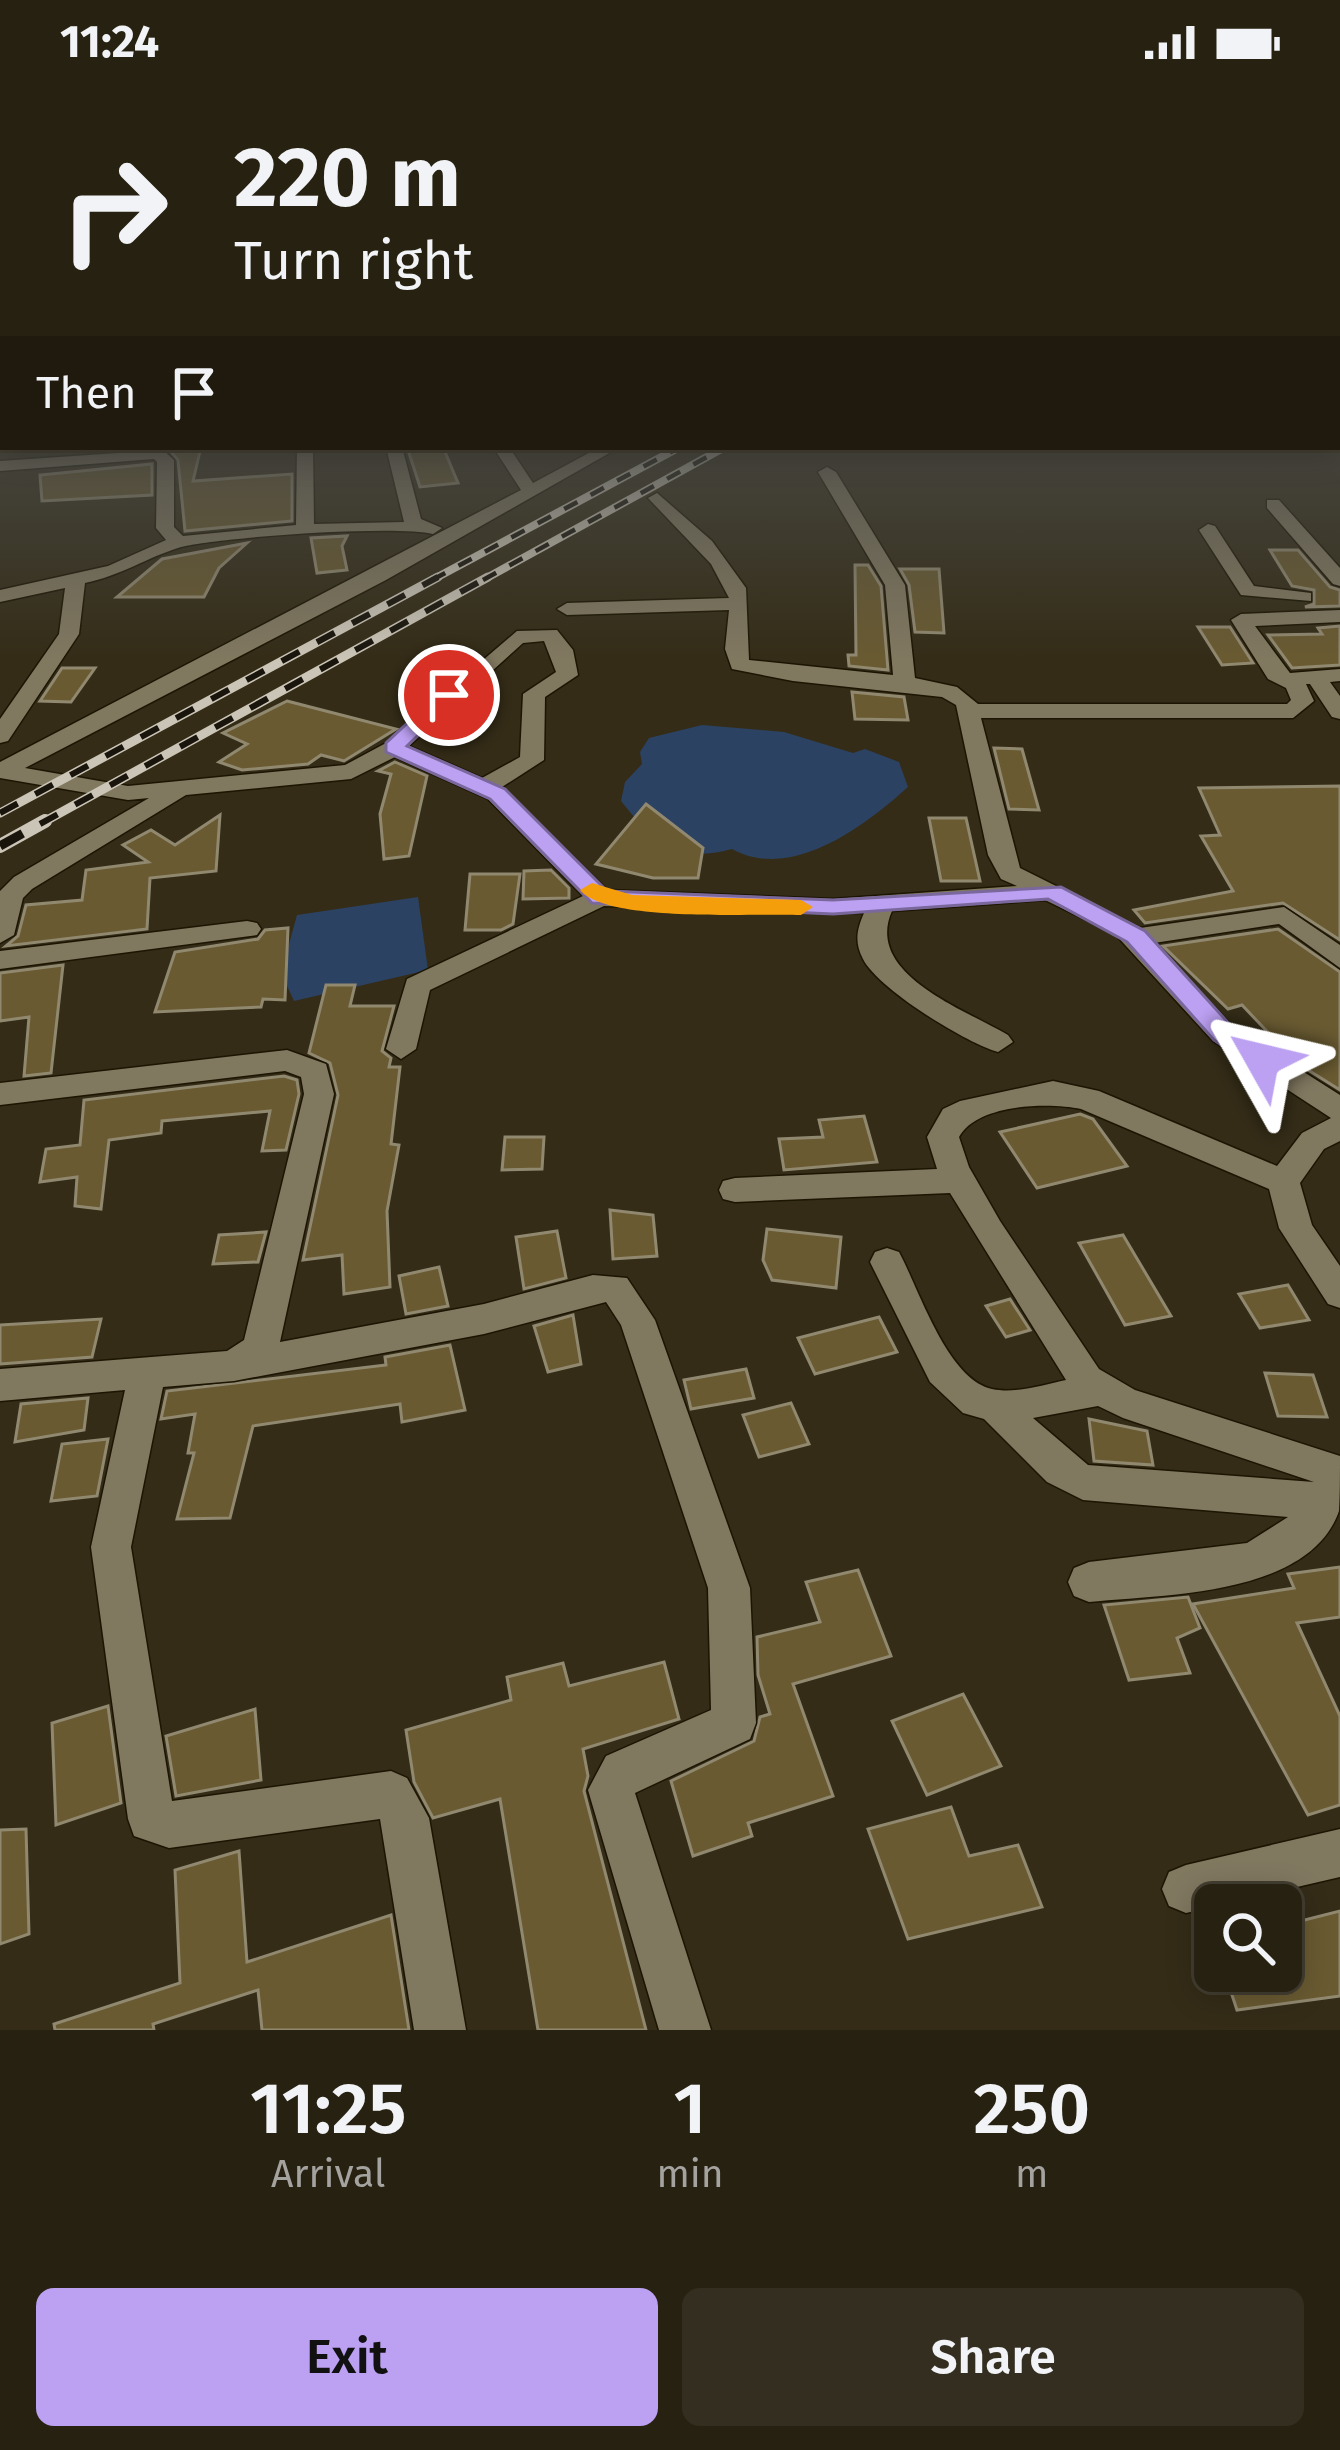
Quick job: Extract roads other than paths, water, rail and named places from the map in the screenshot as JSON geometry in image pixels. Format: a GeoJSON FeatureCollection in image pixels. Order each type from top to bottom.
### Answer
{"type":"FeatureCollection","features":[{"type":"Feature","properties":{"kind":"street"},"geometry":{"type":"LineString","coordinates":[[164,479],[165,528],[178,542]]}},
{"type":"Feature","properties":{"kind":"street"},"geometry":{"type":"LineString","coordinates":[[305,479],[305,530]]}},
{"type":"Feature","properties":{"kind":"street"},"geometry":{"type":"LineString","coordinates":[[402,479],[412,522],[420,527]]}},
{"type":"Feature","properties":{"kind":"street"},"geometry":{"type":"LineString","coordinates":[[522,479],[530,490]]}},
{"type":"Feature","properties":{"kind":"street"},"geometry":{"type":"LineString","coordinates":[[1,771],[550,479]]}},
{"type":"Feature","properties":{"kind":"street"},"geometry":{"type":"LineString","coordinates":[[831,479],[896,585],[905,684]]}},
{"type":"Feature","properties":{"kind":"street"},"geometry":{"type":"LineString","coordinates":[[657,498],[726,572],[739,604],[735,653],[740,664],[795,676],[905,684],[958,694],[968,711],[1005,866],[1136,937],[1223,1034],[1340,1110]]}},
{"type":"Feature","properties":{"kind":"street"},"geometry":{"type":"LineString","coordinates":[[1273,504],[1340,580]]}},
{"type":"Feature","properties":{"kind":"street"},"geometry":{"type":"LineString","coordinates":[[0,596],[126,567],[178,542],[305,530],[463,528]]}},
{"type":"Feature","properties":{"kind":"street"},"geometry":{"type":"LineString","coordinates":[[1208,530],[1252,593]]}},
{"type":"Feature","properties":{"kind":"street"},"geometry":{"type":"LineString","coordinates":[[0,736],[69,634],[76,580]]}},
{"type":"Feature","properties":{"kind":"street"},"geometry":{"type":"LineString","coordinates":[[968,711],[1293,711],[1303,701],[1292,683],[1270,668],[1241,620],[1222,601],[1252,593],[1340,598]]}},
{"type":"Feature","properties":{"kind":"street"},"geometry":{"type":"LineString","coordinates":[[567,609],[739,604]]}},
{"type":"Feature","properties":{"kind":"street"},"geometry":{"type":"LineString","coordinates":[[1241,620],[1340,616]]}},
{"type":"Feature","properties":{"kind":"street"},"geometry":{"type":"LineString","coordinates":[[1,771],[128,793],[351,772],[394,748],[518,637],[550,634],[562,650],[568,675],[534,694],[532,760],[486,786]]}},
{"type":"Feature","properties":{"kind":"street"},"geometry":{"type":"LineString","coordinates":[[1292,683],[1296,677],[1340,675]]}},
{"type":"Feature","properties":{"kind":"street"},"geometry":{"type":"LineString","coordinates":[[1316,676],[1340,712]]}},
{"type":"Feature","properties":{"kind":"street"},"geometry":{"type":"LineString","coordinates":[[394,748],[486,786],[601,898]]}},
{"type":"Feature","properties":{"kind":"street"},"geometry":{"type":"LineString","coordinates":[[0,935],[10,896],[23,883],[181,790]]}},
{"type":"Feature","properties":{"kind":"street"},"geometry":{"type":"LineString","coordinates":[[401,1049],[417,986],[601,898],[717,906],[882,904],[1052,892]]}},
{"type":"Feature","properties":{"kind":"street"},"geometry":{"type":"LineString","coordinates":[[882,904],[869,932],[885,970],[998,1042]]}},
{"type":"Feature","properties":{"kind":"street"},"geometry":{"type":"LineString","coordinates":[[1136,937],[1284,915],[1340,959]]}},
{"type":"Feature","properties":{"kind":"street"},"geometry":{"type":"LineString","coordinates":[[0,960],[247,929]]}},
{"type":"Feature","properties":{"kind":"street"},"geometry":{"type":"LineString","coordinates":[[0,1094],[287,1060],[315,1070],[319,1094],[266,1333],[260,1348],[234,1366]]}},
{"type":"Feature","properties":{"kind":"street"},"geometry":{"type":"LineString","coordinates":[[1283,1182],[1088,1099],[1053,1092],[1000,1100],[954,1117],[943,1137],[960,1180],[1075,1367],[1099,1390],[1334,1484]]}},
{"type":"Feature","properties":{"kind":"street"},"geometry":{"type":"LineString","coordinates":[[1283,1182],[1312,1141],[1340,1126]]}},
{"type":"Feature","properties":{"kind":"street"},"geometry":{"type":"LineString","coordinates":[[735,1190],[960,1180]]}},
{"type":"Feature","properties":{"kind":"street"},"geometry":{"type":"LineString","coordinates":[[1283,1182],[1296,1228],[1340,1294]]}},
{"type":"Feature","properties":{"kind":"street"},"geometry":{"type":"LineString","coordinates":[[887,1262],[953,1385],[964,1396],[995,1406],[1061,1470],[1083,1482],[1334,1484]]}},
{"type":"Feature","properties":{"kind":"street"},"geometry":{"type":"LineString","coordinates":[[0,1385],[234,1366],[484,1319],[592,1288],[615,1288],[623,1295],[637,1320],[710,1527],[735,1628],[734,1723],[622,1772],[611,1790],[685,2030]]}},
{"type":"Feature","properties":{"kind":"street"},"geometry":{"type":"LineString","coordinates":[[147,1374],[111,1547],[151,1820],[170,1826],[396,1798],[406,1818],[440,2030]]}},
{"type":"Feature","properties":{"kind":"street"},"geometry":{"type":"LineString","coordinates":[[995,1406],[1099,1390]]}},
{"type":"Feature","properties":{"kind":"street"},"geometry":{"type":"LineString","coordinates":[[1089,1582],[1239,1563],[1270,1554],[1304,1529],[1334,1484]]}},
{"type":"Feature","properties":{"kind":"street"},"geometry":{"type":"LineString","coordinates":[[1186,1889],[1340,1853]]}},
{"type":"Feature","properties":{"kind":"water"},"geometry":{"type":"Polygon","coordinates":[[[702,725],[784,732],[853,753],[865,749],[899,762],[908,787],[849,832],[802,854],[778,859],[732,849],[681,851],[656,839],[621,801],[625,782],[642,764],[640,752],[649,738],[702,725]]]}},
{"type":"Feature","properties":{"kind":"water"},"geometry":{"type":"Polygon","coordinates":[[[418,897],[428,970],[294,1001],[281,973],[297,915],[418,897]]]}},
{"type":"Feature","properties":{"kind":"railway"},"geometry":{"type":"LineString","coordinates":[[432,580],[621,479]]}},
{"type":"Feature","properties":{"kind":"railway"},"geometry":{"type":"LineString","coordinates":[[483,580],[667,479]]}},
{"type":"Feature","properties":{"kind":"railway"},"geometry":{"type":"LineString","coordinates":[[0,813],[438,577]]}},
{"type":"Feature","properties":{"kind":"railway"},"geometry":{"type":"LineString","coordinates":[[40,824],[488,577]]}},
{"type":"Feature","properties":{"kind":"railway"},"geometry":{"type":"LineString","coordinates":[[0,846],[45,821]]}}]}
